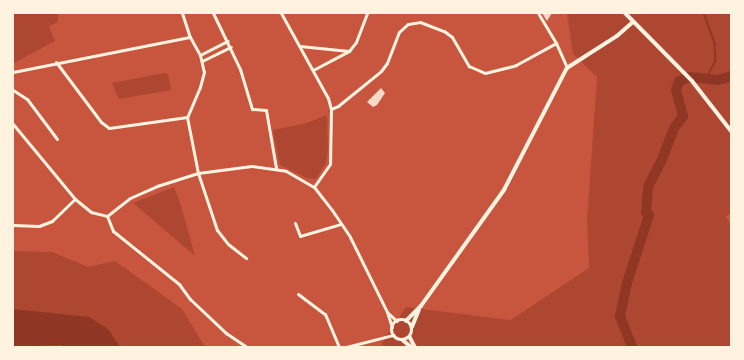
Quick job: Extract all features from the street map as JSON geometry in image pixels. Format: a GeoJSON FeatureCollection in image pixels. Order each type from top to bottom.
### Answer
{"type":"FeatureCollection","features":[{"type":"Feature","properties":{"kind":"main road"},"geometry":{"type":"LineString","coordinates":[[625,13],[692,81],[731,131]]}},
{"type":"Feature","properties":{"kind":"street"},"geometry":{"type":"LineString","coordinates":[[182,13],[190,37],[200,55],[204,72],[200,87],[187,117],[198,173],[217,230],[228,244],[246,258]]}},
{"type":"Feature","properties":{"kind":"street"},"geometry":{"type":"LineString","coordinates":[[213,13],[231,47],[246,86],[252,109],[266,110],[276,168]]}},
{"type":"Feature","properties":{"kind":"street"},"geometry":{"type":"LineString","coordinates":[[281,13],[313,70],[331,109],[330,164],[314,188]]}},
{"type":"Feature","properties":{"kind":"street"},"geometry":{"type":"LineString","coordinates":[[313,70],[349,51],[356,42],[366,13]]}},
{"type":"Feature","properties":{"kind":"street"},"geometry":{"type":"LineString","coordinates":[[538,13],[556,43],[567,68]]}},
{"type":"Feature","properties":{"kind":"street"},"geometry":{"type":"LineString","coordinates":[[331,109],[338,106],[381,71],[387,63],[399,32],[408,24],[420,22],[444,31],[452,37],[469,66],[485,73],[516,65],[556,43]]}},
{"type":"Feature","properties":{"kind":"street"},"geometry":{"type":"LineString","coordinates":[[387,312],[397,321],[406,321],[421,306],[504,190],[567,68],[617,36],[633,22]]}},
{"type":"Feature","properties":{"kind":"street"},"geometry":{"type":"LineString","coordinates":[[13,72],[56,62],[190,37]]}},
{"type":"Feature","properties":{"kind":"street"},"geometry":{"type":"LineString","coordinates":[[200,55],[228,41]]}},
{"type":"Feature","properties":{"kind":"street"},"geometry":{"type":"LineString","coordinates":[[300,46],[349,51]]}},
{"type":"Feature","properties":{"kind":"street"},"geometry":{"type":"LineString","coordinates":[[202,61],[231,47]]}},
{"type":"Feature","properties":{"kind":"street"},"geometry":{"type":"LineString","coordinates":[[56,62],[101,122],[109,128],[187,117]]}},
{"type":"Feature","properties":{"kind":"street"},"geometry":{"type":"LineString","coordinates":[[13,90],[27,100],[57,139]]}},
{"type":"Feature","properties":{"kind":"street"},"geometry":{"type":"LineString","coordinates":[[13,124],[75,199],[91,212],[107,216]]}},
{"type":"Feature","properties":{"kind":"street"},"geometry":{"type":"LineString","coordinates":[[107,216],[130,198],[157,186],[198,173],[252,166],[276,168],[294,175],[314,188],[341,224],[387,312],[393,335]]}},
{"type":"Feature","properties":{"kind":"street"},"geometry":{"type":"LineString","coordinates":[[13,225],[39,226],[52,221],[75,199]]}},
{"type":"Feature","properties":{"kind":"street"},"geometry":{"type":"LineString","coordinates":[[107,216],[113,231],[179,284],[190,300],[226,333],[247,347]]}},
{"type":"Feature","properties":{"kind":"street"},"geometry":{"type":"LineString","coordinates":[[295,223],[300,236],[341,224]]}},
{"type":"Feature","properties":{"kind":"street"},"geometry":{"type":"LineString","coordinates":[[298,294],[325,314],[339,347]]}},
{"type":"Feature","properties":{"kind":"street"},"geometry":{"type":"LineString","coordinates":[[415,347],[410,336],[421,306]]}},
{"type":"Feature","properties":{"kind":"street"},"geometry":{"type":"LineString","coordinates":[[392,327],[397,321]]}},
{"type":"Feature","properties":{"kind":"street"},"geometry":{"type":"LineString","coordinates":[[406,321],[412,328]]}},
{"type":"Feature","properties":{"kind":"street"},"geometry":{"type":"LineString","coordinates":[[346,347],[393,335],[403,340],[411,347]]}},
{"type":"Feature","properties":{"kind":"street"},"geometry":{"type":"LineString","coordinates":[[403,340],[410,336]]}},
{"type":"Feature","properties":{"kind":"shaded area"},"geometry":{"type":"Polygon","coordinates":[[[13,13],[58,13],[58,22],[49,26],[55,41],[14,63],[13,13]]]}},
{"type":"Feature","properties":{"kind":"shaded area"},"geometry":{"type":"Polygon","coordinates":[[[567,13],[731,13],[731,212],[726,217],[731,225],[731,347],[384,347],[382,343],[406,307],[511,320],[589,268],[587,221],[597,77],[573,54],[567,13]]]}},
{"type":"Feature","properties":{"kind":"shaded area"},"geometry":{"type":"Polygon","coordinates":[[[165,73],[168,74],[171,90],[119,99],[112,83],[165,73]]]}},
{"type":"Feature","properties":{"kind":"shaded area"},"geometry":{"type":"Polygon","coordinates":[[[681,77],[682,82],[679,81],[676,90],[683,116],[674,128],[661,162],[648,187],[646,196],[649,215],[627,283],[620,316],[632,347],[630,347],[616,310],[623,301],[636,242],[647,216],[644,196],[647,183],[662,157],[669,128],[680,117],[674,87],[681,77]]]}},
{"type":"Feature","properties":{"kind":"shaded area"},"geometry":{"type":"Polygon","coordinates":[[[327,115],[328,149],[326,163],[316,179],[307,178],[280,165],[273,130],[307,123],[327,115]]]}},
{"type":"Feature","properties":{"kind":"shaded area"},"geometry":{"type":"Polygon","coordinates":[[[174,187],[181,206],[195,256],[133,203],[174,187]]]}},
{"type":"Feature","properties":{"kind":"shaded area"},"geometry":{"type":"Polygon","coordinates":[[[13,251],[52,252],[88,267],[115,261],[182,309],[204,345],[209,347],[44,347],[13,331],[13,251]]]}},
{"type":"Feature","properties":{"kind":"shaded area"},"geometry":{"type":"Polygon","coordinates":[[[13,309],[89,317],[108,329],[120,347],[68,347],[60,345],[13,347],[13,309]]]}},
{"type":"Feature","properties":{"kind":"building"},"geometry":{"type":"Polygon","coordinates":[[[542,13],[552,13],[547,21],[542,13]]]}},
{"type":"Feature","properties":{"kind":"building"},"geometry":{"type":"Polygon","coordinates":[[[381,88],[385,93],[377,105],[373,107],[367,102],[381,88]]]}},
{"type":"Feature","properties":{"kind":"waterway"},"geometry":{"type":"LineString","coordinates":[[704,13],[715,44],[716,61],[707,78]]}},
{"type":"Feature","properties":{"kind":"waterway"},"geometry":{"type":"LineString","coordinates":[[632,347],[620,316],[627,283],[649,215],[646,212],[648,187],[661,162],[674,128],[683,116],[676,90],[679,81],[690,77],[718,80],[731,76]]}}]}
